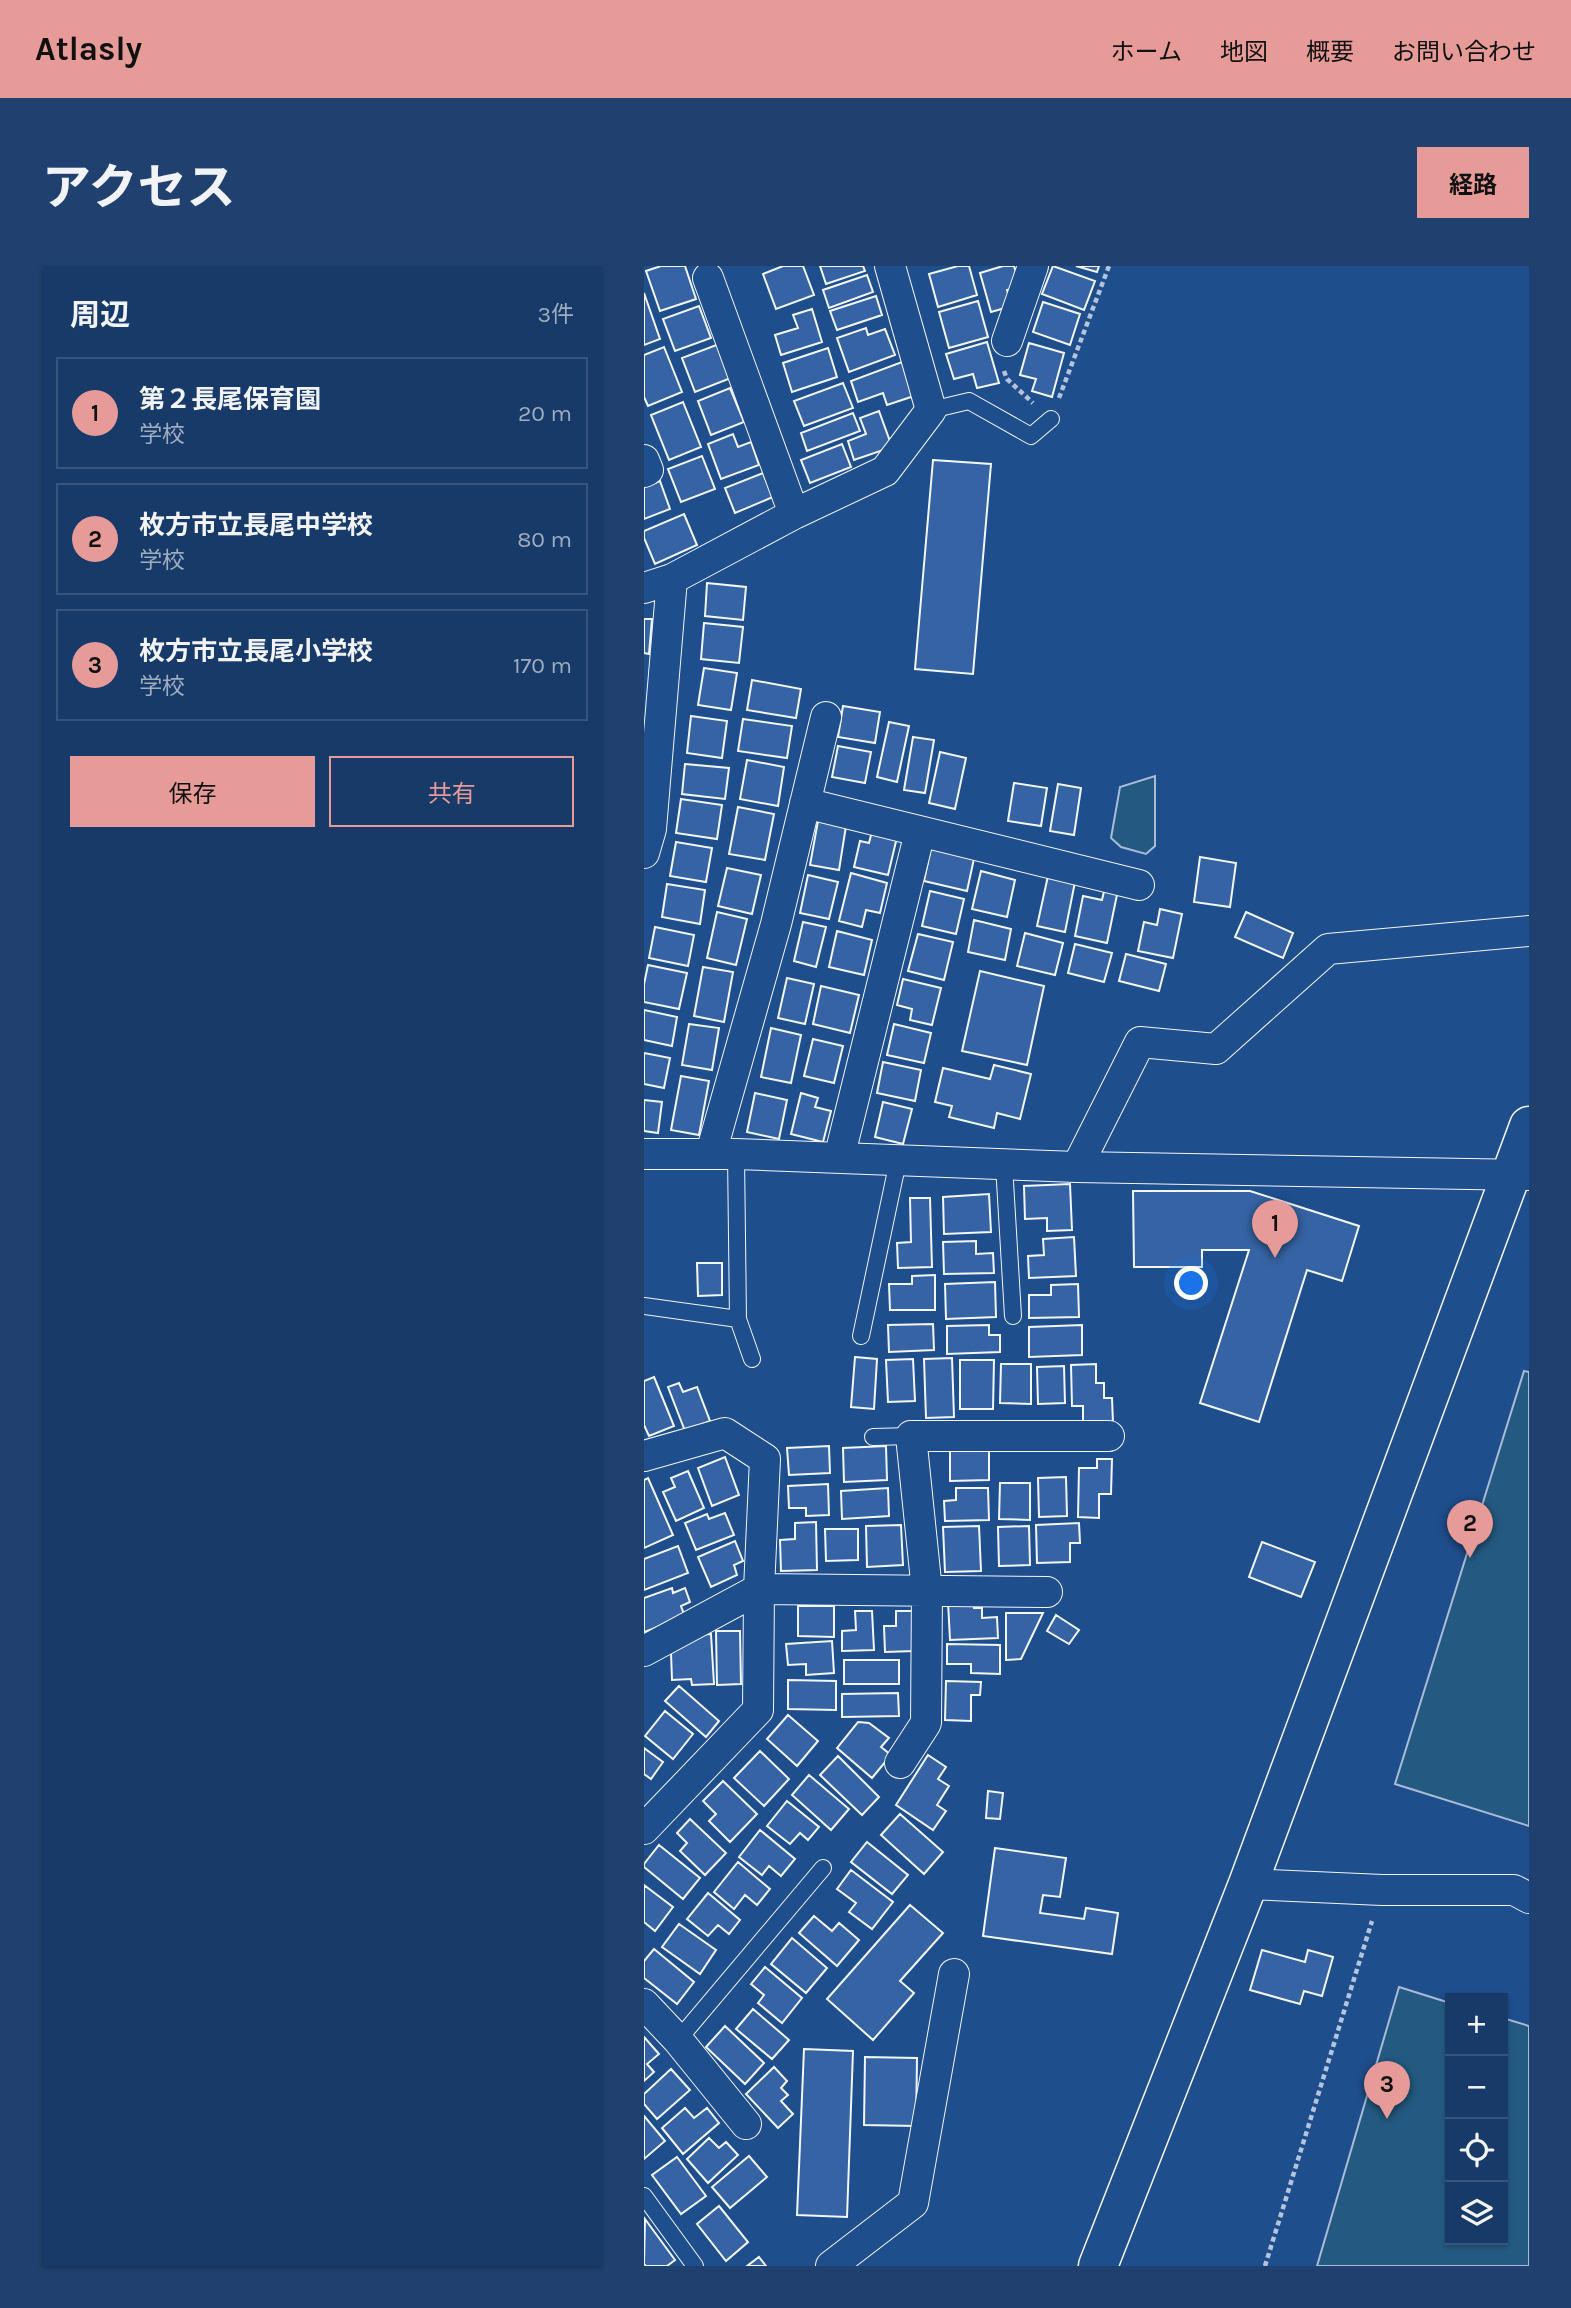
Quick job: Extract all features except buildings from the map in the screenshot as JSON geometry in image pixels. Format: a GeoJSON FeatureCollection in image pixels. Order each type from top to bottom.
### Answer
{"type":"FeatureCollection","features":[{"type":"Feature","properties":{"kind":"street"},"geometry":{"type":"LineString","coordinates":[[644,588],[672,579],[794,514],[886,471],[932,410],[890,266]]}},
{"type":"Feature","properties":{"kind":"street"},"geometry":{"type":"LineString","coordinates":[[1007,341],[1033,266]]}},
{"type":"Feature","properties":{"kind":"street"},"geometry":{"type":"LineString","coordinates":[[708,278],[794,514]]}},
{"type":"Feature","properties":{"kind":"street"},"geometry":{"type":"LineString","coordinates":[[644,460],[648,470],[644,472]]}},
{"type":"Feature","properties":{"kind":"street"},"geometry":{"type":"LineString","coordinates":[[644,853],[651,829],[672,579]]}},
{"type":"Feature","properties":{"kind":"street"},"geometry":{"type":"LineString","coordinates":[[723,1154],[826,717]]}},
{"type":"Feature","properties":{"kind":"street"},"geometry":{"type":"LineString","coordinates":[[805,803],[1139,885]]}},
{"type":"Feature","properties":{"kind":"street"},"geometry":{"type":"LineString","coordinates":[[839,1158],[920,832]]}},
{"type":"Feature","properties":{"kind":"street"},"geometry":{"type":"LineString","coordinates":[[1077,1167],[1140,1042],[1216,1049],[1328,948],[1529,931]]}},
{"type":"Feature","properties":{"kind":"street"},"geometry":{"type":"LineString","coordinates":[[1098,2266],[1248,1884],[1519,1175],[1529,1126]]}},
{"type":"Feature","properties":{"kind":"street"},"geometry":{"type":"LineString","coordinates":[[644,1154],[723,1154],[1077,1167],[1519,1175]]}},
{"type":"Feature","properties":{"kind":"street"},"geometry":{"type":"LineString","coordinates":[[644,1456],[725,1433],[765,1459],[759,1589],[758,1710],[644,1829]]}},
{"type":"Feature","properties":{"kind":"street"},"geometry":{"type":"LineString","coordinates":[[900,1763],[926,1723],[927,1591],[911,1436],[1110,1436]]}},
{"type":"Feature","properties":{"kind":"street"},"geometry":{"type":"LineString","coordinates":[[644,1651],[759,1589],[1047,1592]]}},
{"type":"Feature","properties":{"kind":"street"},"geometry":{"type":"LineString","coordinates":[[1248,1884],[1382,1890],[1514,1890],[1529,1898]]}},
{"type":"Feature","properties":{"kind":"street"},"geometry":{"type":"LineString","coordinates":[[831,2266],[913,2203],[954,1974]]}},
{"type":"Feature","properties":{"kind":"street"},"geometry":{"type":"LineString","coordinates":[[644,2004],[678,2040],[746,2124]]}},
{"type":"Feature","properties":{"kind":"lane"},"geometry":{"type":"LineString","coordinates":[[932,410],[969,401],[1031,436],[1051,419]]}},
{"type":"Feature","properties":{"kind":"lane"},"geometry":{"type":"LineString","coordinates":[[723,1154],[738,1319],[752,1359]]}},
{"type":"Feature","properties":{"kind":"lane"},"geometry":{"type":"LineString","coordinates":[[862,1336],[898,1161]]}},
{"type":"Feature","properties":{"kind":"lane"},"geometry":{"type":"LineString","coordinates":[[1003,1165],[1013,1316]]}},
{"type":"Feature","properties":{"kind":"lane"},"geometry":{"type":"LineString","coordinates":[[644,1306],[738,1319]]}},
{"type":"Feature","properties":{"kind":"lane"},"geometry":{"type":"LineString","coordinates":[[873,1437],[911,1436]]}},
{"type":"Feature","properties":{"kind":"lane"},"geometry":{"type":"LineString","coordinates":[[678,2040],[823,1868]]}},
{"type":"Feature","properties":{"kind":"lane"},"geometry":{"type":"LineString","coordinates":[[644,2196],[695,2266]]}},
{"type":"Feature","properties":{"kind":"path"},"geometry":{"type":"LineString","coordinates":[[1007,341],[999,360],[1007,379],[1051,419],[1109,266]]}},
{"type":"Feature","properties":{"kind":"path"},"geometry":{"type":"LineString","coordinates":[[1265,2266],[1382,1890]]}},
{"type":"Feature","properties":{"kind":"shaded area"},"geometry":{"type":"Polygon","coordinates":[[[1155,776],[1155,846],[1146,854],[1121,847],[1111,838],[1120,787],[1155,776]]]}},
{"type":"Feature","properties":{"kind":"shaded area"},"geometry":{"type":"Polygon","coordinates":[[[1524,1371],[1529,1372],[1529,1826],[1395,1784],[1524,1371]]]}},
{"type":"Feature","properties":{"kind":"shaded area"},"geometry":{"type":"Polygon","coordinates":[[[1399,1987],[1445,2001],[1445,2245],[1508,2245],[1508,2020],[1529,2026],[1529,2266],[1317,2266],[1399,1987]]]}},
{"type":"Feature","properties":{"kind":"place","name":"第２長尾保育園"},"geometry":{"type":"Point","coordinates":[1275,1258]}},
{"type":"Feature","properties":{"kind":"place","name":"枚方市立長尾中学校"},"geometry":{"type":"Point","coordinates":[1470,1558]}},
{"type":"Feature","properties":{"kind":"place","name":"枚方市立長尾小学校"},"geometry":{"type":"Point","coordinates":[1387,2119]}}]}
